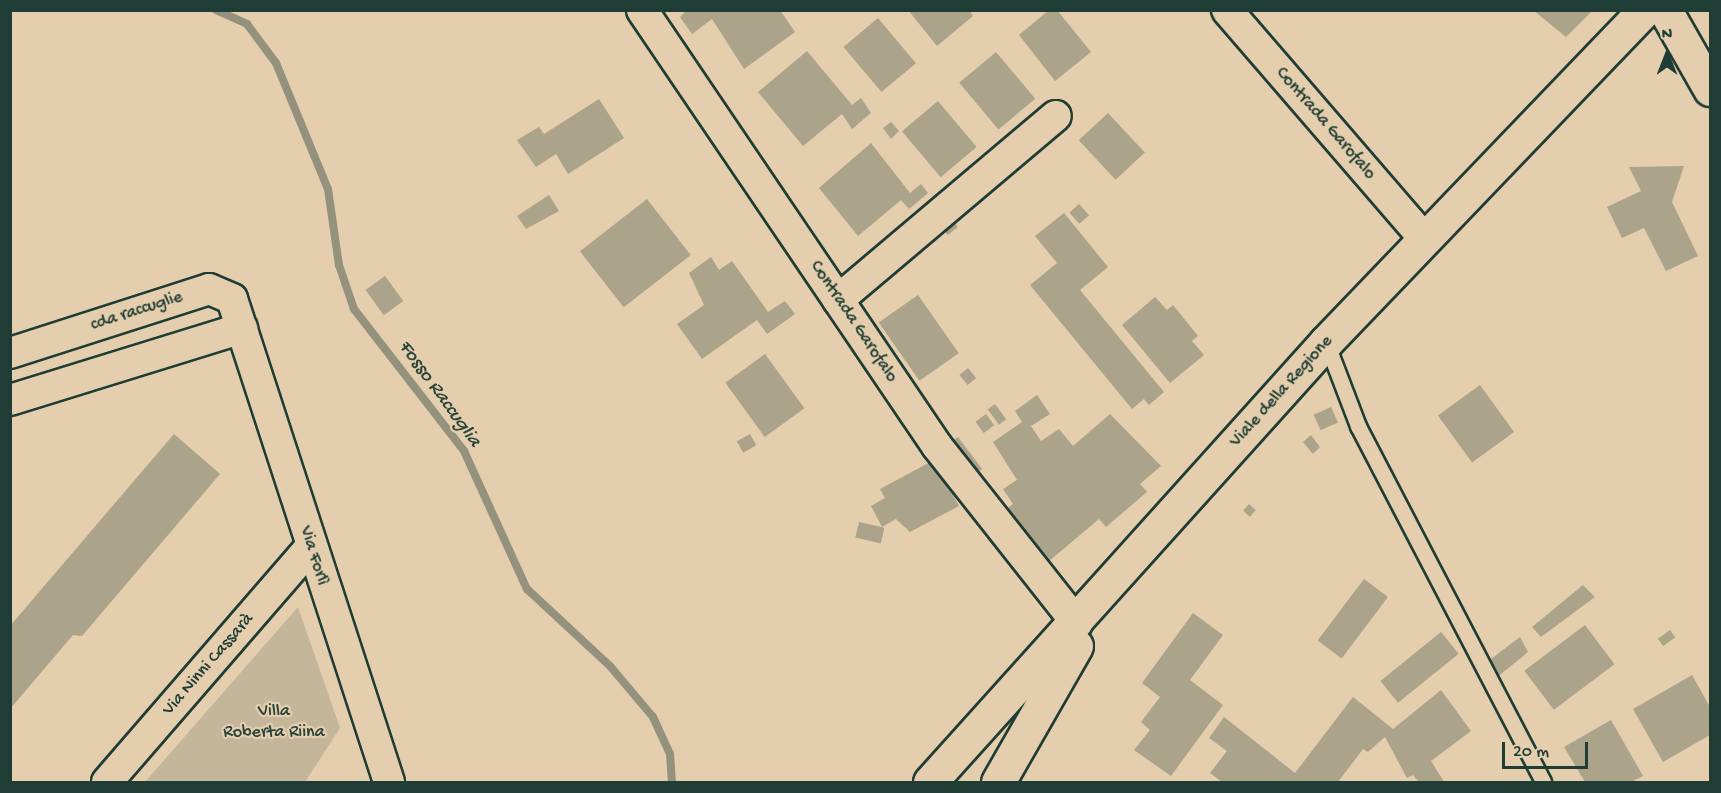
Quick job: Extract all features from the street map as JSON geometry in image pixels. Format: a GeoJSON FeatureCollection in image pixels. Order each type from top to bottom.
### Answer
{"type":"FeatureCollection","features":[{"type":"Feature","properties":{"kind":"main road","name":"Viale della Regione"},"geometry":{"type":"LineString","coordinates":[[930,783],[973,739],[1326,342],[1644,10]]}},
{"type":"Feature","properties":{"kind":"main road"},"geometry":{"type":"LineString","coordinates":[[1665,10],[1710,89]]}},
{"type":"Feature","properties":{"kind":"main road"},"geometry":{"type":"LineString","coordinates":[[998,783],[1120,574]]}},
{"type":"Feature","properties":{"kind":"main road"},"geometry":{"type":"LineString","coordinates":[[959,783],[973,739]]}},
{"type":"Feature","properties":{"kind":"street","name":"Contrada Garofalo"},"geometry":{"type":"LineString","coordinates":[[642,10],[937,446],[1077,622]]}},
{"type":"Feature","properties":{"kind":"street","name":"Contrada Garofalo"},"geometry":{"type":"LineString","coordinates":[[1227,10],[1424,238]]}},
{"type":"Feature","properties":{"kind":"street"},"geometry":{"type":"LineString","coordinates":[[838,300],[1056,116]]}},
{"type":"Feature","properties":{"kind":"street","name":"cda raccuglie"},"geometry":{"type":"LineString","coordinates":[[10,353],[209,289],[232,299],[242,327]]}},
{"type":"Feature","properties":{"kind":"street"},"geometry":{"type":"LineString","coordinates":[[10,400],[242,327]]}},
{"type":"Feature","properties":{"kind":"street","name":"Via Forlì"},"geometry":{"type":"LineString","coordinates":[[242,327],[310,548],[389,783]]}},
{"type":"Feature","properties":{"kind":"street","name":"Via Ninni Cassarà"},"geometry":{"type":"LineString","coordinates":[[107,783],[310,548]]}},
{"type":"Feature","properties":{"kind":"lane"},"geometry":{"type":"LineString","coordinates":[[1326,342],[1358,426],[1543,783]]}},
{"type":"Feature","properties":{"kind":"green space","name":"Villa Roberta Riina"},"geometry":{"type":"Polygon","coordinates":[[[298,607],[340,728],[305,782],[145,782],[298,607]]]}},
{"type":"Feature","properties":{"kind":"building"},"geometry":{"type":"Polygon","coordinates":[[[687,10],[780,10],[795,32],[744,69],[712,19],[692,34],[680,17],[687,10]]]}},
{"type":"Feature","properties":{"kind":"building"},"geometry":{"type":"Polygon","coordinates":[[[908,10],[969,10],[973,16],[937,46],[908,10]]]}},
{"type":"Feature","properties":{"kind":"building"},"geometry":{"type":"Polygon","coordinates":[[[1049,10],[1057,10],[1091,52],[1055,81],[1019,35],[1049,10]]]}},
{"type":"Feature","properties":{"kind":"building"},"geometry":{"type":"Polygon","coordinates":[[[1533,10],[1593,10],[1566,37],[1533,10]]]}},
{"type":"Feature","properties":{"kind":"building"},"geometry":{"type":"Polygon","coordinates":[[[878,18],[916,63],[881,92],[844,47],[878,18]]]}},
{"type":"Feature","properties":{"kind":"building"},"geometry":{"type":"Polygon","coordinates":[[[807,51],[852,105],[861,98],[871,113],[852,129],[842,114],[803,146],[758,92],[807,51]]]}},
{"type":"Feature","properties":{"kind":"building"},"geometry":{"type":"Polygon","coordinates":[[[996,52],[1035,99],[998,130],[959,83],[996,52]]]}},
{"type":"Feature","properties":{"kind":"building"},"geometry":{"type":"Polygon","coordinates":[[[599,99],[624,138],[568,174],[556,154],[536,167],[517,140],[539,127],[544,134],[599,99]]]}},
{"type":"Feature","properties":{"kind":"building"},"geometry":{"type":"Polygon","coordinates":[[[938,101],[977,147],[941,177],[902,131],[938,101]]]}},
{"type":"Feature","properties":{"kind":"building"},"geometry":{"type":"Polygon","coordinates":[[[1108,113],[1145,152],[1116,180],[1079,140],[1108,113]]]}},
{"type":"Feature","properties":{"kind":"building"},"geometry":{"type":"Polygon","coordinates":[[[891,122],[899,131],[891,139],[883,128],[891,122]]]}},
{"type":"Feature","properties":{"kind":"building"},"geometry":{"type":"Polygon","coordinates":[[[871,143],[910,193],[921,184],[928,193],[909,209],[901,200],[858,236],[819,188],[871,143]]]}},
{"type":"Feature","properties":{"kind":"building"},"geometry":{"type":"Polygon","coordinates":[[[1684,166],[1672,202],[1698,256],[1666,271],[1644,228],[1622,238],[1607,207],[1641,191],[1629,167],[1684,166]]]}},
{"type":"Feature","properties":{"kind":"building"},"geometry":{"type":"Polygon","coordinates":[[[549,195],[559,211],[526,229],[517,216],[549,195]]]}},
{"type":"Feature","properties":{"kind":"building"},"geometry":{"type":"Polygon","coordinates":[[[647,199],[691,255],[624,307],[580,251],[647,199]]]}},
{"type":"Feature","properties":{"kind":"building"},"geometry":{"type":"Polygon","coordinates":[[[1079,204],[1089,215],[1079,224],[1069,213],[1079,204]]]}},
{"type":"Feature","properties":{"kind":"building"},"geometry":{"type":"Polygon","coordinates":[[[1064,213],[1108,267],[1080,290],[1164,392],[1149,405],[1144,399],[1132,409],[1030,285],[1057,263],[1035,236],[1064,213]]]}},
{"type":"Feature","properties":{"kind":"building"},"geometry":{"type":"Polygon","coordinates":[[[949,216],[958,227],[948,235],[939,224],[949,216]]]}},
{"type":"Feature","properties":{"kind":"building"},"geometry":{"type":"Polygon","coordinates":[[[711,257],[719,270],[732,261],[768,312],[785,301],[795,314],[767,334],[757,320],[702,359],[677,324],[704,305],[689,273],[711,257]]]}},
{"type":"Feature","properties":{"kind":"building"},"geometry":{"type":"Polygon","coordinates":[[[385,276],[403,301],[384,315],[366,290],[385,276]]]}},
{"type":"Feature","properties":{"kind":"building"},"geometry":{"type":"Polygon","coordinates":[[[918,295],[959,353],[919,381],[879,323],[918,295]]]}},
{"type":"Feature","properties":{"kind":"building"},"geometry":{"type":"Polygon","coordinates":[[[1155,297],[1167,310],[1173,305],[1198,336],[1192,341],[1204,355],[1170,383],[1122,325],[1155,297]]]}},
{"type":"Feature","properties":{"kind":"building"},"geometry":{"type":"Polygon","coordinates":[[[765,354],[804,408],[765,437],[725,383],[765,354]]]}},
{"type":"Feature","properties":{"kind":"building"},"geometry":{"type":"Polygon","coordinates":[[[968,368],[976,378],[968,385],[959,375],[968,368]]]}},
{"type":"Feature","properties":{"kind":"building"},"geometry":{"type":"Polygon","coordinates":[[[1480,385],[1514,432],[1472,462],[1438,416],[1480,385]]]}},
{"type":"Feature","properties":{"kind":"building"},"geometry":{"type":"Polygon","coordinates":[[[1037,395],[1050,414],[1031,426],[1041,441],[1059,429],[1073,446],[1110,414],[1161,466],[1140,484],[1147,492],[1106,527],[1099,519],[1048,562],[1008,508],[1013,504],[1003,489],[1017,480],[993,442],[1022,422],[1015,411],[1037,395]]]}},
{"type":"Feature","properties":{"kind":"building"},"geometry":{"type":"Polygon","coordinates":[[[995,404],[1006,419],[999,425],[988,409],[995,404]]]}},
{"type":"Feature","properties":{"kind":"building"},"geometry":{"type":"Polygon","coordinates":[[[1331,407],[1338,423],[1321,430],[1314,415],[1331,407]]]}},
{"type":"Feature","properties":{"kind":"building"},"geometry":{"type":"Polygon","coordinates":[[[986,414],[994,425],[984,433],[975,422],[986,414]]]}},
{"type":"Feature","properties":{"kind":"building"},"geometry":{"type":"Polygon","coordinates":[[[174,434],[220,474],[82,636],[73,635],[10,709],[10,626],[174,434]]]}},
{"type":"Feature","properties":{"kind":"building"},"geometry":{"type":"Polygon","coordinates":[[[750,434],[756,445],[743,453],[737,441],[750,434]]]}},
{"type":"Feature","properties":{"kind":"building"},"geometry":{"type":"Polygon","coordinates":[[[1311,435],[1320,447],[1313,454],[1303,442],[1311,435]]]}},
{"type":"Feature","properties":{"kind":"building"},"geometry":{"type":"Polygon","coordinates":[[[958,437],[982,469],[970,478],[946,446],[958,437]]]}},
{"type":"Feature","properties":{"kind":"building"},"geometry":{"type":"Polygon","coordinates":[[[934,460],[959,506],[910,532],[896,519],[882,527],[871,506],[885,498],[880,489],[934,460]]]}},
{"type":"Feature","properties":{"kind":"building"},"geometry":{"type":"Polygon","coordinates":[[[1249,504],[1256,510],[1250,517],[1243,511],[1249,504]]]}},
{"type":"Feature","properties":{"kind":"building"},"geometry":{"type":"Polygon","coordinates":[[[859,522],[884,528],[881,543],[855,538],[859,522]]]}},
{"type":"Feature","properties":{"kind":"building"},"geometry":{"type":"Polygon","coordinates":[[[1364,579],[1388,597],[1342,659],[1318,640],[1364,579]]]}},
{"type":"Feature","properties":{"kind":"building"},"geometry":{"type":"Polygon","coordinates":[[[1583,585],[1595,597],[1541,637],[1532,627],[1583,585]]]}},
{"type":"Feature","properties":{"kind":"building"},"geometry":{"type":"Polygon","coordinates":[[[1193,613],[1223,635],[1190,680],[1223,705],[1171,776],[1134,750],[1150,730],[1141,722],[1160,697],[1142,683],[1193,613]]]}},
{"type":"Feature","properties":{"kind":"building"},"geometry":{"type":"Polygon","coordinates":[[[1585,625],[1614,664],[1554,710],[1524,671],[1585,625]]]}},
{"type":"Feature","properties":{"kind":"building"},"geometry":{"type":"Polygon","coordinates":[[[1670,630],[1675,637],[1663,646],[1658,639],[1670,630]]]}},
{"type":"Feature","properties":{"kind":"building"},"geometry":{"type":"Polygon","coordinates":[[[1441,632],[1459,654],[1398,703],[1380,681],[1441,632]]]}},
{"type":"Feature","properties":{"kind":"building"},"geometry":{"type":"Polygon","coordinates":[[[1520,637],[1528,652],[1496,678],[1487,662],[1520,637]]]}},
{"type":"Feature","properties":{"kind":"building"},"geometry":{"type":"Polygon","coordinates":[[[1692,675],[1710,707],[1710,735],[1663,762],[1633,709],[1692,675]]]}},
{"type":"Feature","properties":{"kind":"building"},"geometry":{"type":"Polygon","coordinates":[[[1441,690],[1471,731],[1431,761],[1444,782],[1419,782],[1413,775],[1407,778],[1385,737],[1368,752],[1363,749],[1338,782],[1222,782],[1210,773],[1227,751],[1209,738],[1224,717],[1295,773],[1353,697],[1393,729],[1441,690]]]}},
{"type":"Feature","properties":{"kind":"building"},"geometry":{"type":"Polygon","coordinates":[[[1611,720],[1643,776],[1631,782],[1585,782],[1564,747],[1611,720]]]}},
{"type":"Feature","properties":{"kind":"waterway","name":"Fosso Raccuglia"},"geometry":{"type":"LineString","coordinates":[[216,10],[247,24],[276,63],[328,189],[339,265],[354,309],[464,451],[527,589],[610,666],[653,717],[670,754],[672,782]]}}]}
